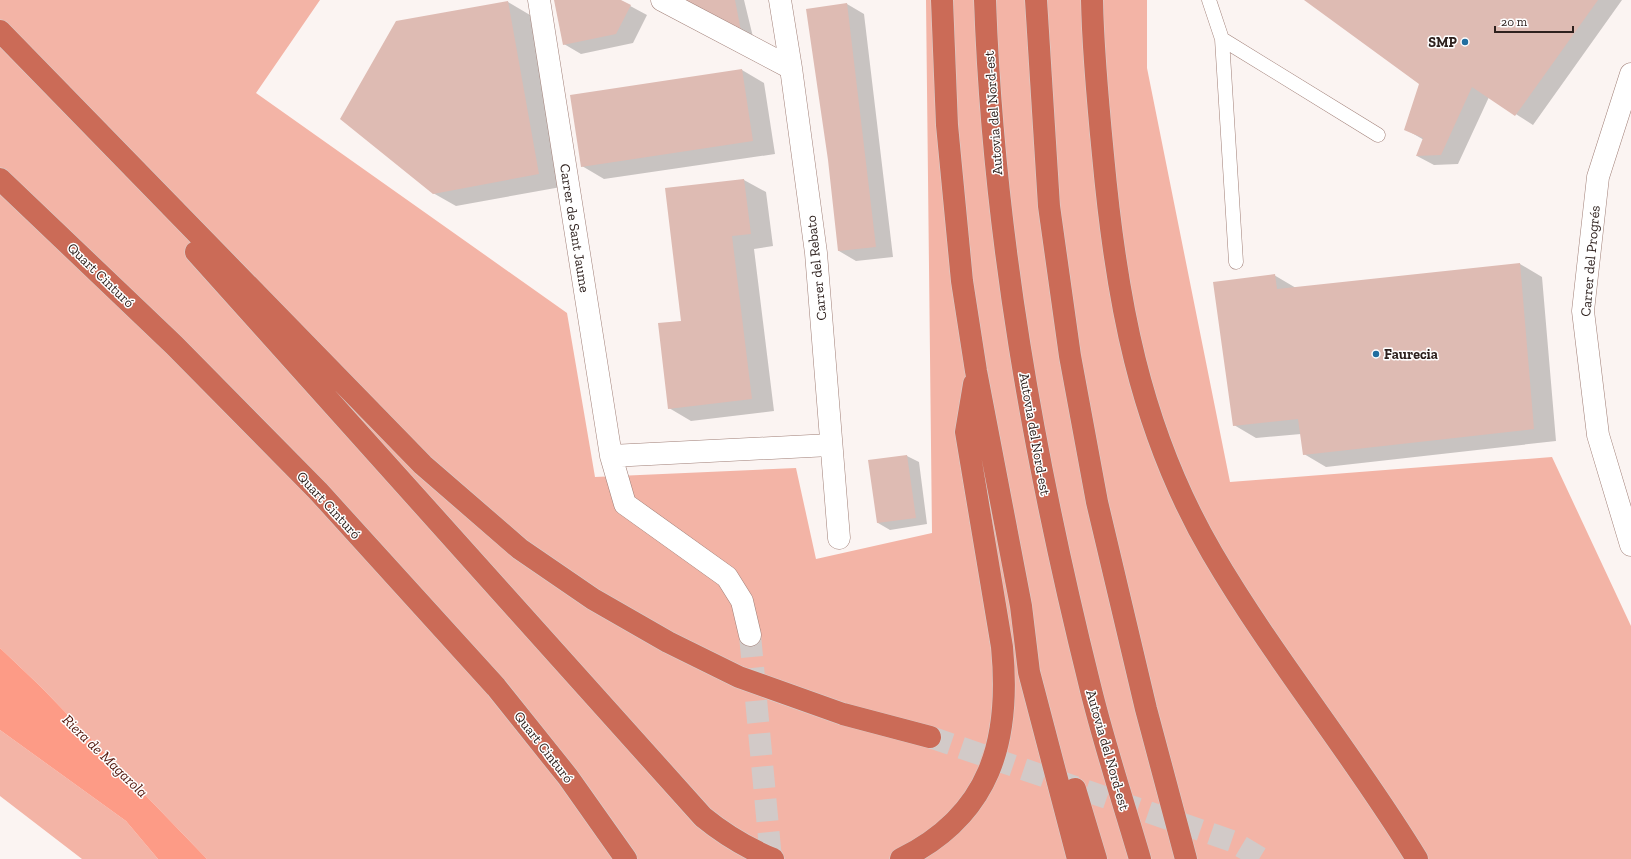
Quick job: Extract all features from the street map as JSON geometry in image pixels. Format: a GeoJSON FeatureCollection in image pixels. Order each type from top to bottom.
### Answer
{"type":"FeatureCollection","features":[{"type":"Feature","properties":{"kind":"highway"},"geometry":{"type":"LineString","coordinates":[[942,0],[947,125],[962,281],[976,371],[1022,606],[1029,672],[1078,859]]}},
{"type":"Feature","properties":{"kind":"highway","name":"Autovia del Nord-est"},"geometry":{"type":"LineString","coordinates":[[985,0],[1002,219],[1021,354],[1046,498],[1090,688],[1140,859]]}},
{"type":"Feature","properties":{"kind":"highway"},"geometry":{"type":"LineString","coordinates":[[1036,0],[1049,206],[1070,356],[1096,502],[1146,709],[1186,859]]}},
{"type":"Feature","properties":{"kind":"highway"},"geometry":{"type":"LineString","coordinates":[[1092,0],[1093,54],[1107,195],[1119,285],[1132,354],[1159,443],[1186,504],[1211,552],[1240,599],[1365,778],[1417,859]]}},
{"type":"Feature","properties":{"kind":"highway"},"geometry":{"type":"LineString","coordinates":[[0,33],[423,465],[520,549],[593,599],[668,642],[739,677],[844,714],[930,737]]}},
{"type":"Feature","properties":{"kind":"highway"},"geometry":{"type":"LineString","coordinates":[[0,33],[703,817],[722,832],[741,844],[773,859]]}},
{"type":"Feature","properties":{"kind":"highway","name":"Quart Cinturó"},"geometry":{"type":"LineString","coordinates":[[0,180],[174,345],[318,491],[496,687],[568,777],[626,859]]}},
{"type":"Feature","properties":{"kind":"highway"},"geometry":{"type":"LineString","coordinates":[[901,859],[934,840],[972,802],[990,769],[999,743],[1005,682],[1002,647],[966,432],[976,371]]}},
{"type":"Feature","properties":{"kind":"highway"},"geometry":{"type":"LineString","coordinates":[[1022,606],[1096,859]]}},
{"type":"Feature","properties":{"kind":"street","name":"Carrer de Sant Jaume"},"geometry":{"type":"LineString","coordinates":[[539,0],[611,456],[625,504],[727,577],[742,601],[750,635]]}},
{"type":"Feature","properties":{"kind":"street"},"geometry":{"type":"LineString","coordinates":[[662,0],[791,68]]}},
{"type":"Feature","properties":{"kind":"street","name":"Carrer del Rebato"},"geometry":{"type":"LineString","coordinates":[[780,0],[791,68],[816,253],[830,445],[839,538]]}},
{"type":"Feature","properties":{"kind":"street","name":"Carrer del Progrés"},"geometry":{"type":"LineString","coordinates":[[1631,74],[1598,177],[1583,311],[1598,435],[1631,545]]}},
{"type":"Feature","properties":{"kind":"street"},"geometry":{"type":"LineString","coordinates":[[611,456],[830,445]]}},
{"type":"Feature","properties":{"kind":"lane"},"geometry":{"type":"LineString","coordinates":[[1210,0],[1222,39],[1236,262]]}},
{"type":"Feature","properties":{"kind":"lane"},"geometry":{"type":"LineString","coordinates":[[1222,39],[1378,136]]}},
{"type":"Feature","properties":{"kind":"shaded area"},"geometry":{"type":"Polygon","coordinates":[[[0,0],[320,0],[256,93],[567,313],[595,477],[796,468],[816,559],[932,533],[926,0],[1147,0],[1147,68],[1230,482],[1552,457],[1631,626],[1631,859],[207,859],[41,687],[0,648],[0,0]]]}},
{"type":"Feature","properties":{"kind":"shaded area"},"geometry":{"type":"Polygon","coordinates":[[[0,730],[126,821],[158,859],[82,859],[0,796],[0,730]]]}},
{"type":"Feature","properties":{"kind":"water","name":"Riera de Magarola"},"geometry":{"type":"Polygon","coordinates":[[[0,648],[41,687],[207,859],[158,859],[126,821],[0,730],[0,648]]]}},
{"type":"Feature","properties":{"kind":"building"},"geometry":{"type":"Polygon","coordinates":[[[554,0],[621,0],[631,5],[616,34],[563,45],[554,0]]]}},
{"type":"Feature","properties":{"kind":"building"},"geometry":{"type":"Polygon","coordinates":[[[673,0],[735,0],[741,31],[673,0]]]}},
{"type":"Feature","properties":{"kind":"building","name":"SMP"},"geometry":{"type":"Polygon","coordinates":[[[1304,0],[1598,0],[1515,116],[1472,87],[1441,155],[1416,156],[1423,138],[1404,130],[1419,84],[1304,0]]]}},
{"type":"Feature","properties":{"kind":"building"},"geometry":{"type":"Polygon","coordinates":[[[508,1],[539,174],[433,194],[340,119],[396,21],[508,1]]]}},
{"type":"Feature","properties":{"kind":"building"},"geometry":{"type":"Polygon","coordinates":[[[847,3],[876,247],[838,251],[828,160],[806,9],[847,3]]]}},
{"type":"Feature","properties":{"kind":"building"},"geometry":{"type":"Polygon","coordinates":[[[742,69],[753,141],[581,167],[570,95],[742,69]]]}},
{"type":"Feature","properties":{"kind":"building"},"geometry":{"type":"Polygon","coordinates":[[[744,179],[751,234],[732,236],[752,399],[668,409],[658,323],[681,321],[665,188],[744,179]]]}},
{"type":"Feature","properties":{"kind":"building","name":"Faurecia"},"geometry":{"type":"Polygon","coordinates":[[[1520,263],[1534,429],[1303,455],[1298,419],[1233,426],[1213,282],[1275,274],[1277,289],[1520,263]]]}},
{"type":"Feature","properties":{"kind":"building"},"geometry":{"type":"Polygon","coordinates":[[[907,455],[916,518],[877,523],[868,460],[907,455]]]}},
{"type":"Feature","properties":{"kind":"tunnel"},"geometry":{"type":"LineString","coordinates":[[750,635],[771,859]]}},
{"type":"Feature","properties":{"kind":"tunnel"},"geometry":{"type":"LineString","coordinates":[[930,737],[1232,841],[1262,859]]}},
{"type":"Feature","properties":{"kind":"place","name":"SMP"},"geometry":{"type":"Point","coordinates":[1465,42]}},
{"type":"Feature","properties":{"kind":"place","name":"Faurecia"},"geometry":{"type":"Point","coordinates":[1376,354]}}]}
